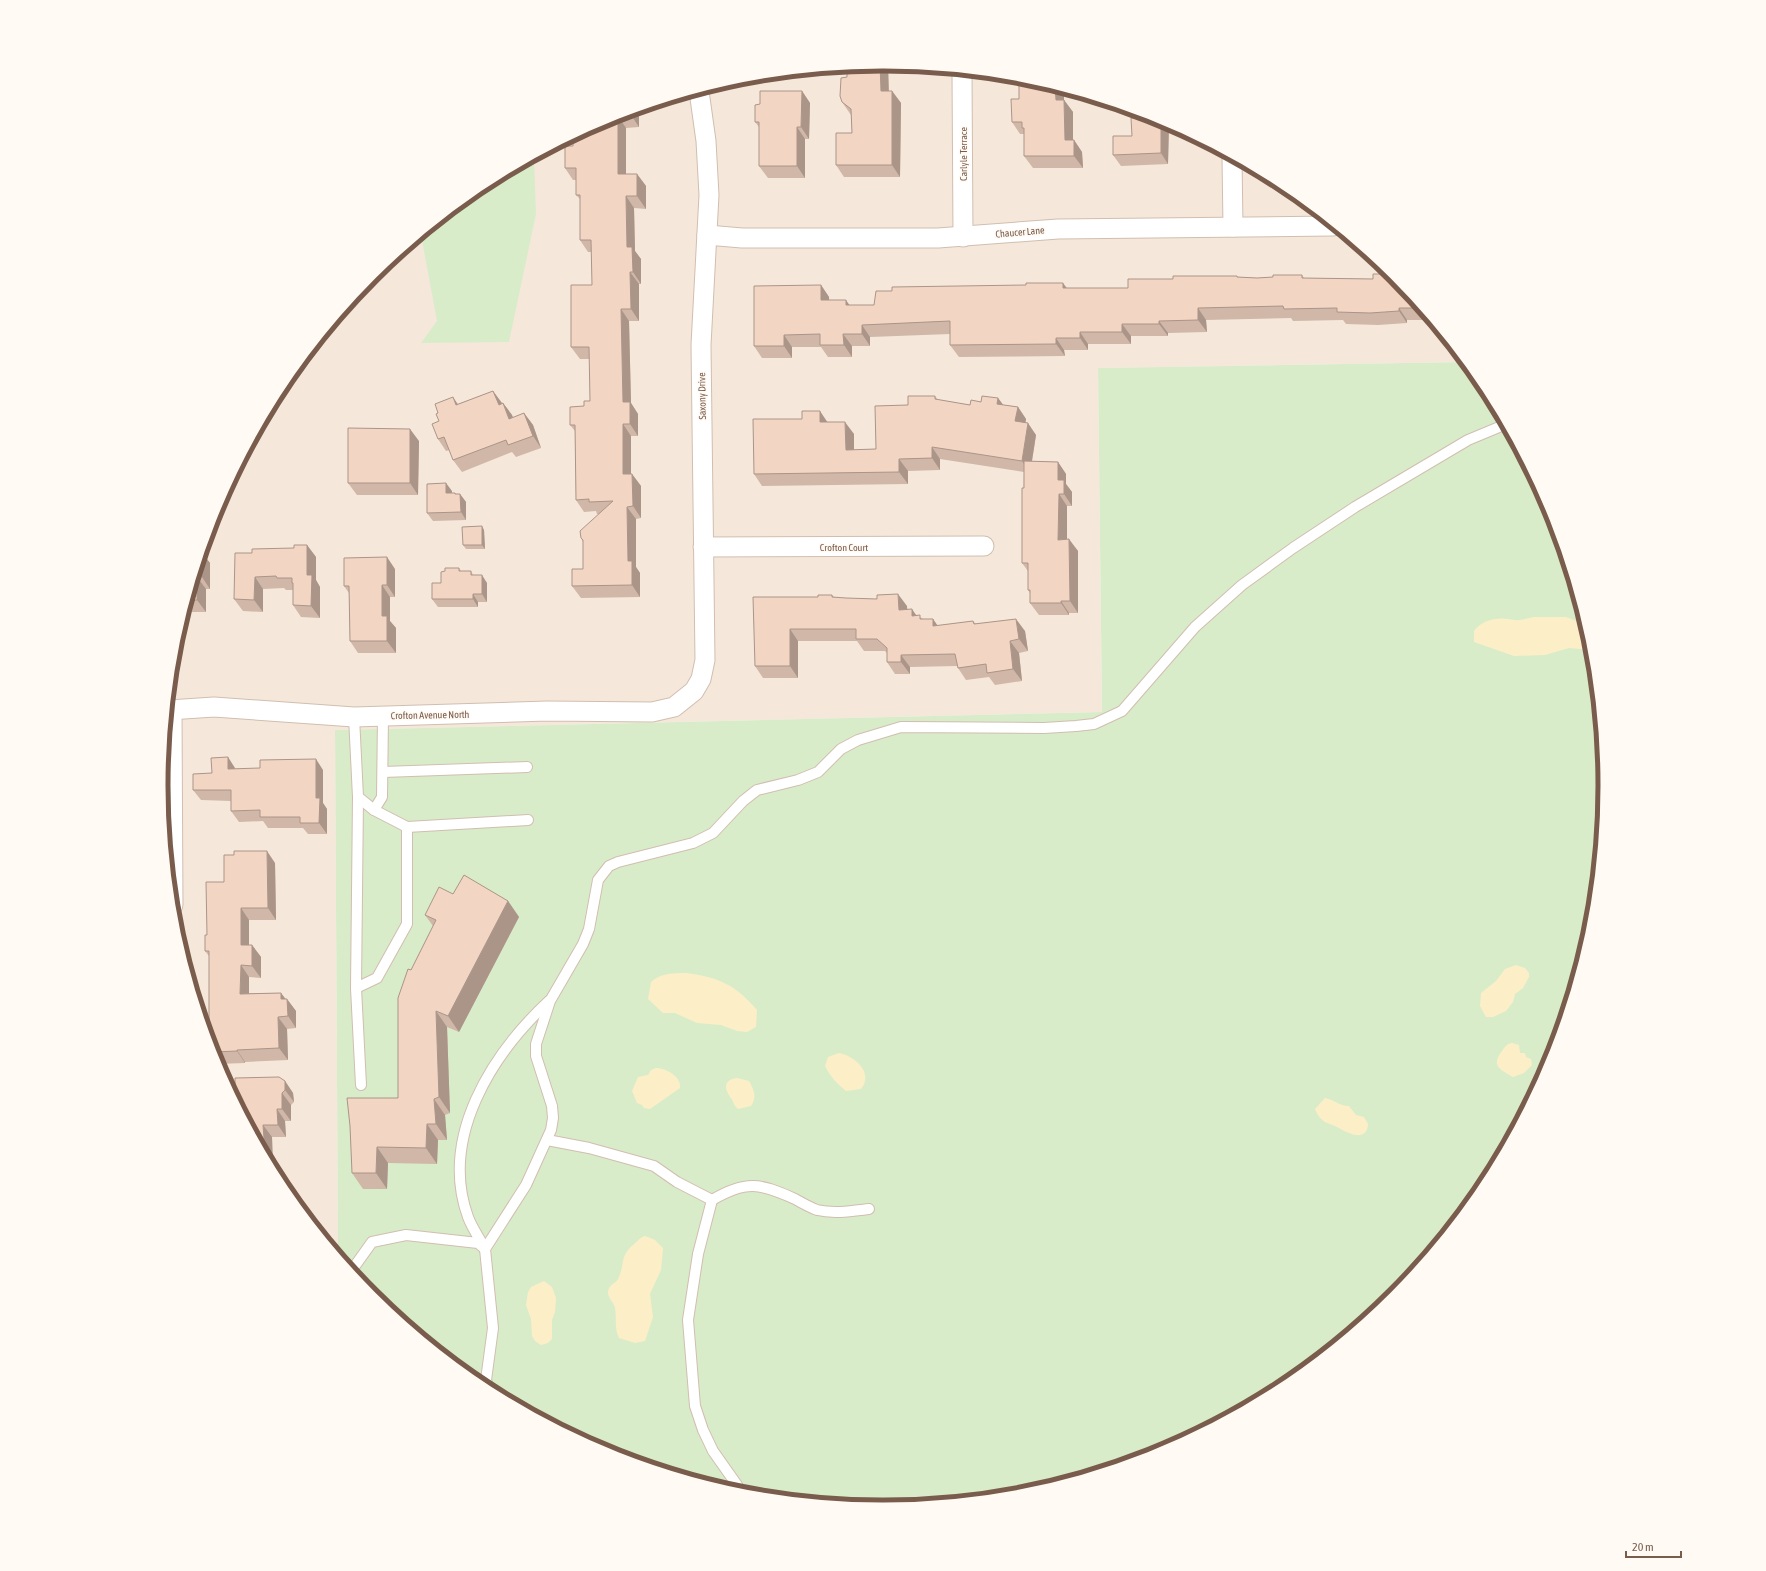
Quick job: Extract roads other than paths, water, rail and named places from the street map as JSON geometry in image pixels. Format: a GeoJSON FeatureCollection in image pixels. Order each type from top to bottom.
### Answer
{"type":"FeatureCollection","features":[{"type":"Feature","properties":{"kind":"street","name":"Carlyle Terrace"},"geometry":{"type":"LineString","coordinates":[[962,76],[963,237]]}},
{"type":"Feature","properties":{"kind":"street","name":"Saxony Drive"},"geometry":{"type":"LineString","coordinates":[[687,697],[694,691],[701,679],[704,660],[701,345],[709,195],[706,141],[700,95]]}},
{"type":"Feature","properties":{"kind":"street"},"geometry":{"type":"LineString","coordinates":[[1232,163],[1233,227]]}},
{"type":"Feature","properties":{"kind":"street","name":"Chaucer Lane"},"geometry":{"type":"LineString","coordinates":[[707,235],[742,238],[963,237],[1058,229],[1327,226]]}},
{"type":"Feature","properties":{"kind":"street","name":"Crofton Court"},"geometry":{"type":"LineString","coordinates":[[704,547],[984,546]]}},
{"type":"Feature","properties":{"kind":"street","name":"Crofton Avenue North"},"geometry":{"type":"LineString","coordinates":[[173,710],[214,707],[354,717],[547,711],[652,712],[674,707],[687,697]]}},
{"type":"Feature","properties":{"kind":"street"},"geometry":{"type":"LineString","coordinates":[[170,735],[172,853]]}},
{"type":"Feature","properties":{"kind":"lane"},"geometry":{"type":"LineString","coordinates":[[486,1249],[526,1185],[547,1140],[554,1118],[550,1099],[536,1056],[536,1044],[550,1001],[583,944],[589,929],[598,880],[609,866],[693,843],[713,833],[743,801],[757,790],[798,780],[818,772],[841,749],[858,740],[889,729],[901,727],[1044,728],[1094,724],[1106,719],[1122,711],[1195,627],[1242,585],[1293,548],[1355,507],[1468,440],[1501,426]]}},
{"type":"Feature","properties":{"kind":"lane"},"geometry":{"type":"LineString","coordinates":[[374,810],[382,798],[382,716]]}},
{"type":"Feature","properties":{"kind":"lane"},"geometry":{"type":"LineString","coordinates":[[354,717],[358,797],[356,988],[361,1085]]}},
{"type":"Feature","properties":{"kind":"lane"},"geometry":{"type":"LineString","coordinates":[[383,772],[527,767]]}},
{"type":"Feature","properties":{"kind":"lane"},"geometry":{"type":"LineString","coordinates":[[358,797],[374,810],[407,827],[528,820]]}},
{"type":"Feature","properties":{"kind":"lane"},"geometry":{"type":"LineString","coordinates":[[356,988],[377,978],[407,924],[407,827]]}},
{"type":"Feature","properties":{"kind":"lane"},"geometry":{"type":"LineString","coordinates":[[486,1380],[493,1328],[486,1249],[469,1218],[464,1202],[461,1169],[462,1140],[486,1077],[499,1058],[537,1013],[550,1001]]}},
{"type":"Feature","properties":{"kind":"lane"},"geometry":{"type":"LineString","coordinates":[[547,1140],[588,1148],[654,1166],[677,1182],[712,1200]]}},
{"type":"Feature","properties":{"kind":"lane"},"geometry":{"type":"LineString","coordinates":[[737,1484],[713,1451],[703,1430],[695,1406],[688,1320],[698,1254],[712,1200],[726,1191],[746,1185],[768,1189],[817,1210],[837,1212],[869,1209]]}},
{"type":"Feature","properties":{"kind":"lane"},"geometry":{"type":"LineString","coordinates":[[355,1266],[372,1242],[406,1235],[478,1243],[486,1249]]}}]}
